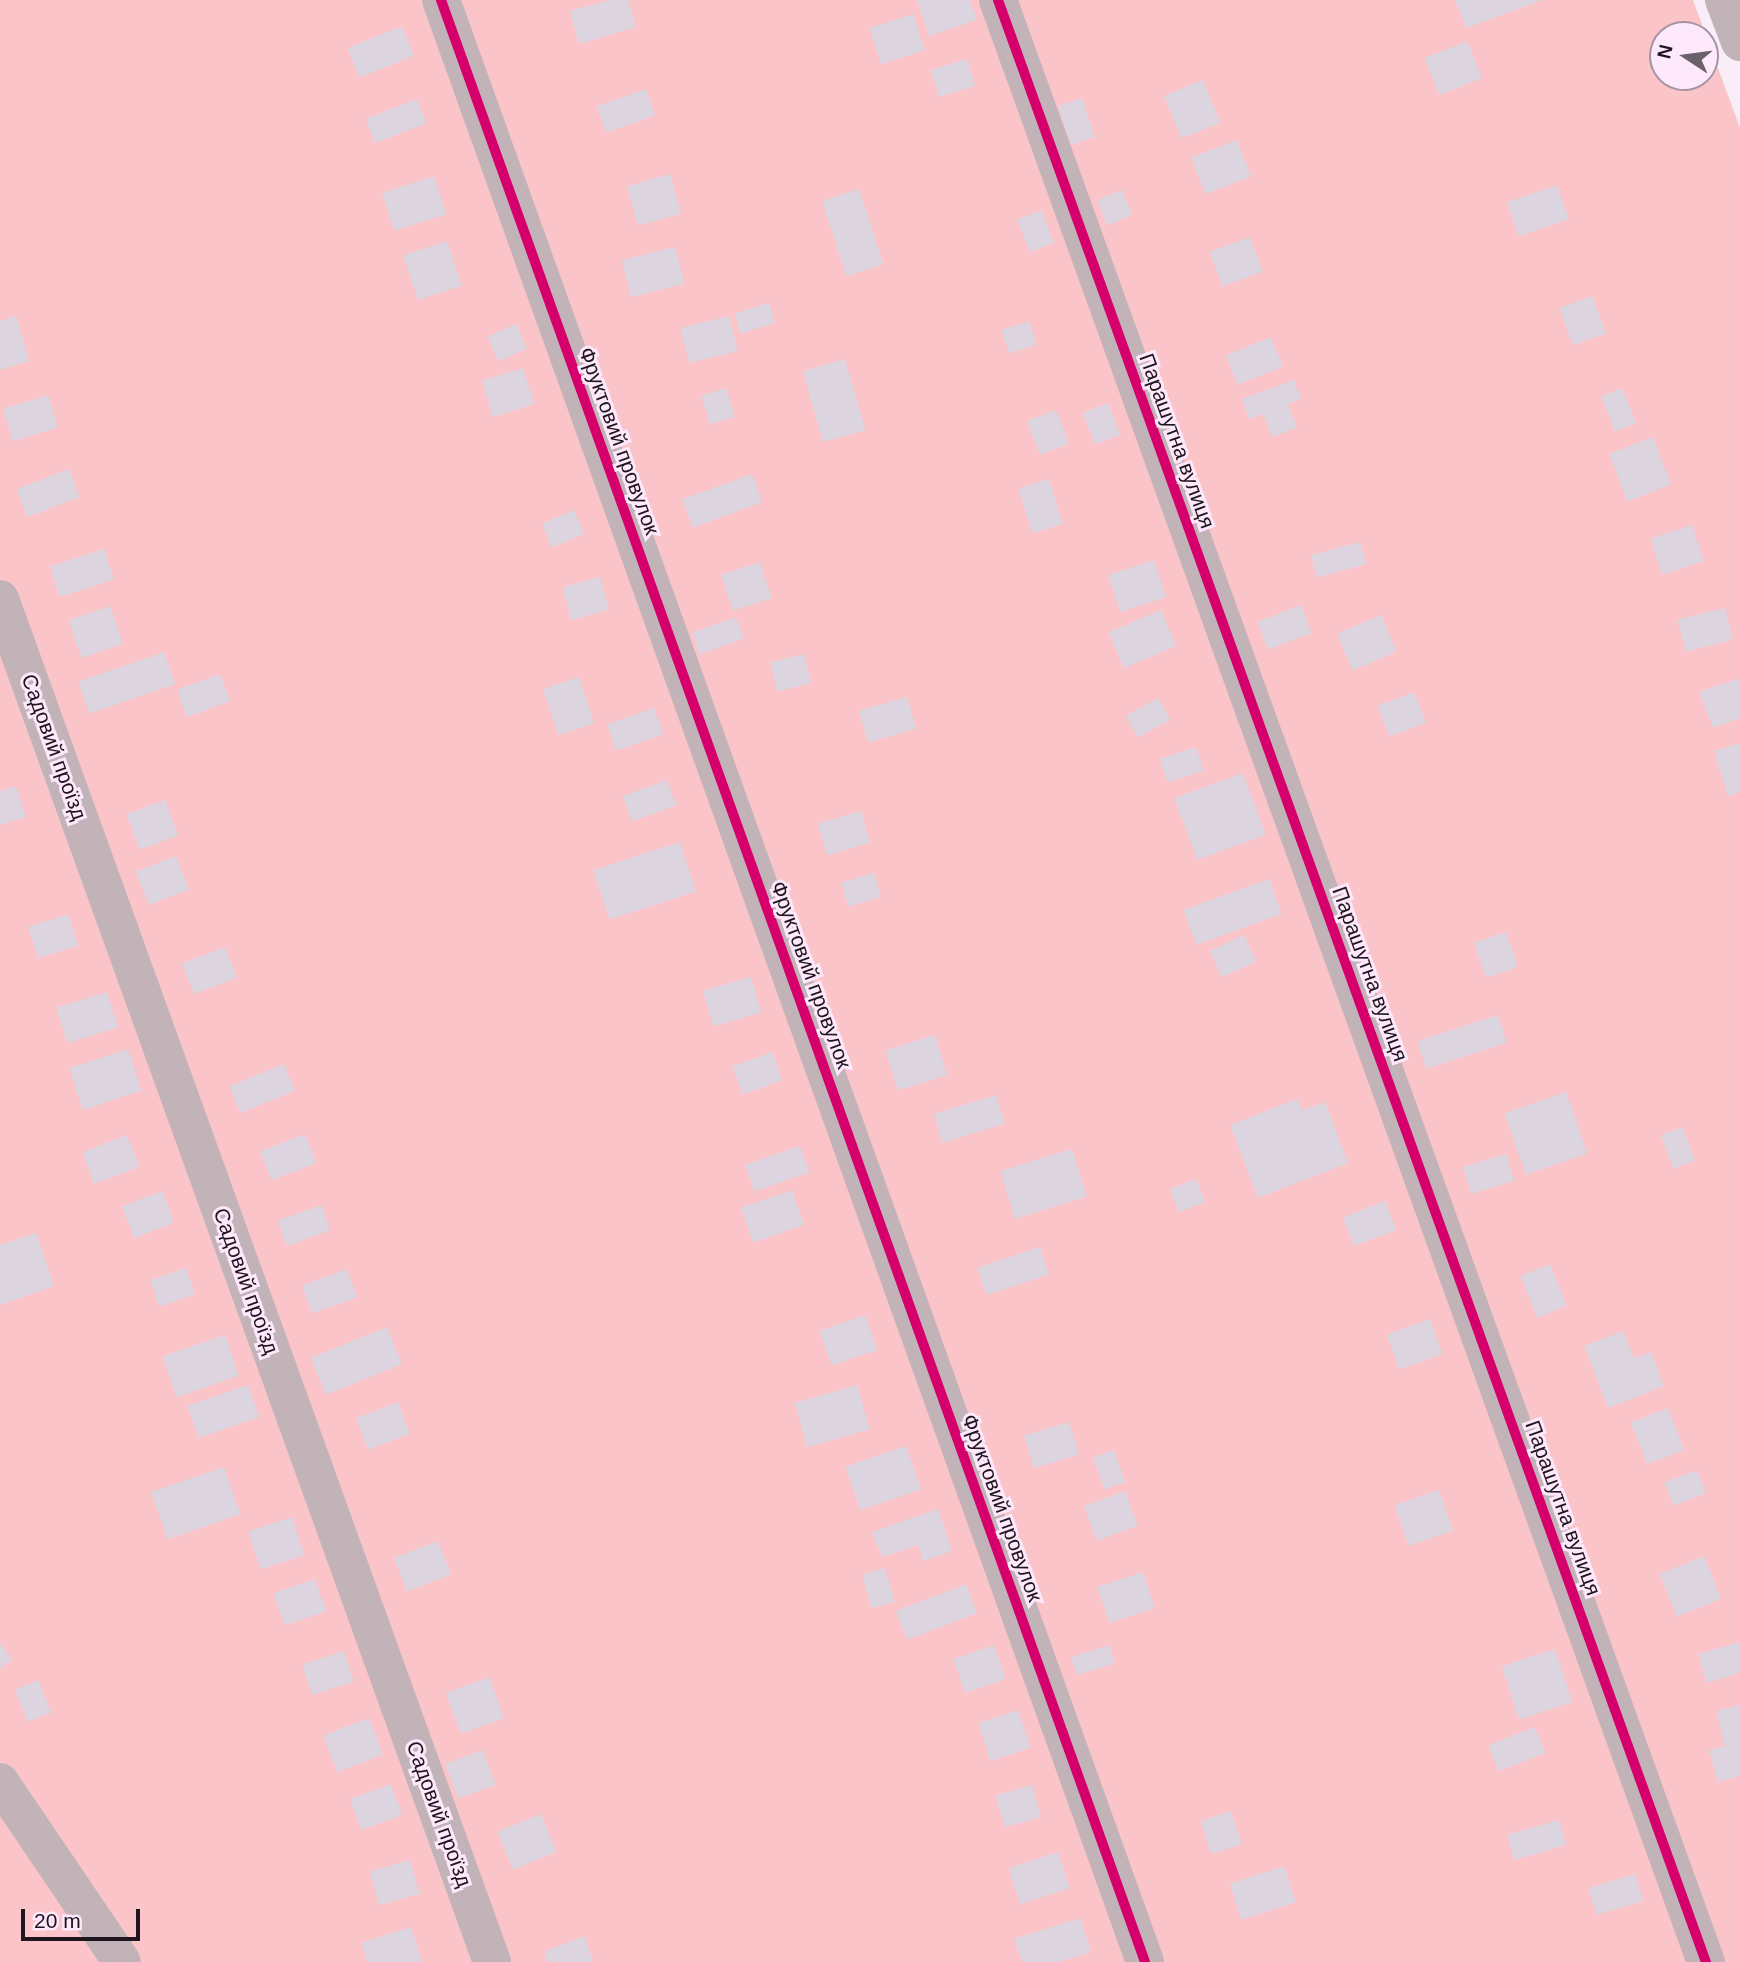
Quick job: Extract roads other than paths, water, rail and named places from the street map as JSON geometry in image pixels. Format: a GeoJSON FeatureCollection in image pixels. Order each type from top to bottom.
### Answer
{"type":"FeatureCollection","features":[{"type":"Feature","properties":{"kind":"street","name":"Фруктовий провулок"},"geometry":{"type":"LineString","coordinates":[[441,0],[1144,1962]]}},
{"type":"Feature","properties":{"kind":"street","name":"Парашутна вулиця"},"geometry":{"type":"LineString","coordinates":[[998,0],[1706,1962]]}},
{"type":"Feature","properties":{"kind":"street"},"geometry":{"type":"LineString","coordinates":[[1724,0],[1740,43]]}},
{"type":"Feature","properties":{"kind":"street","name":"Садовий проїзд"},"geometry":{"type":"LineString","coordinates":[[0,599],[492,1962]]}},
{"type":"Feature","properties":{"kind":"street"},"geometry":{"type":"LineString","coordinates":[[0,1782],[122,1962]]}}]}
